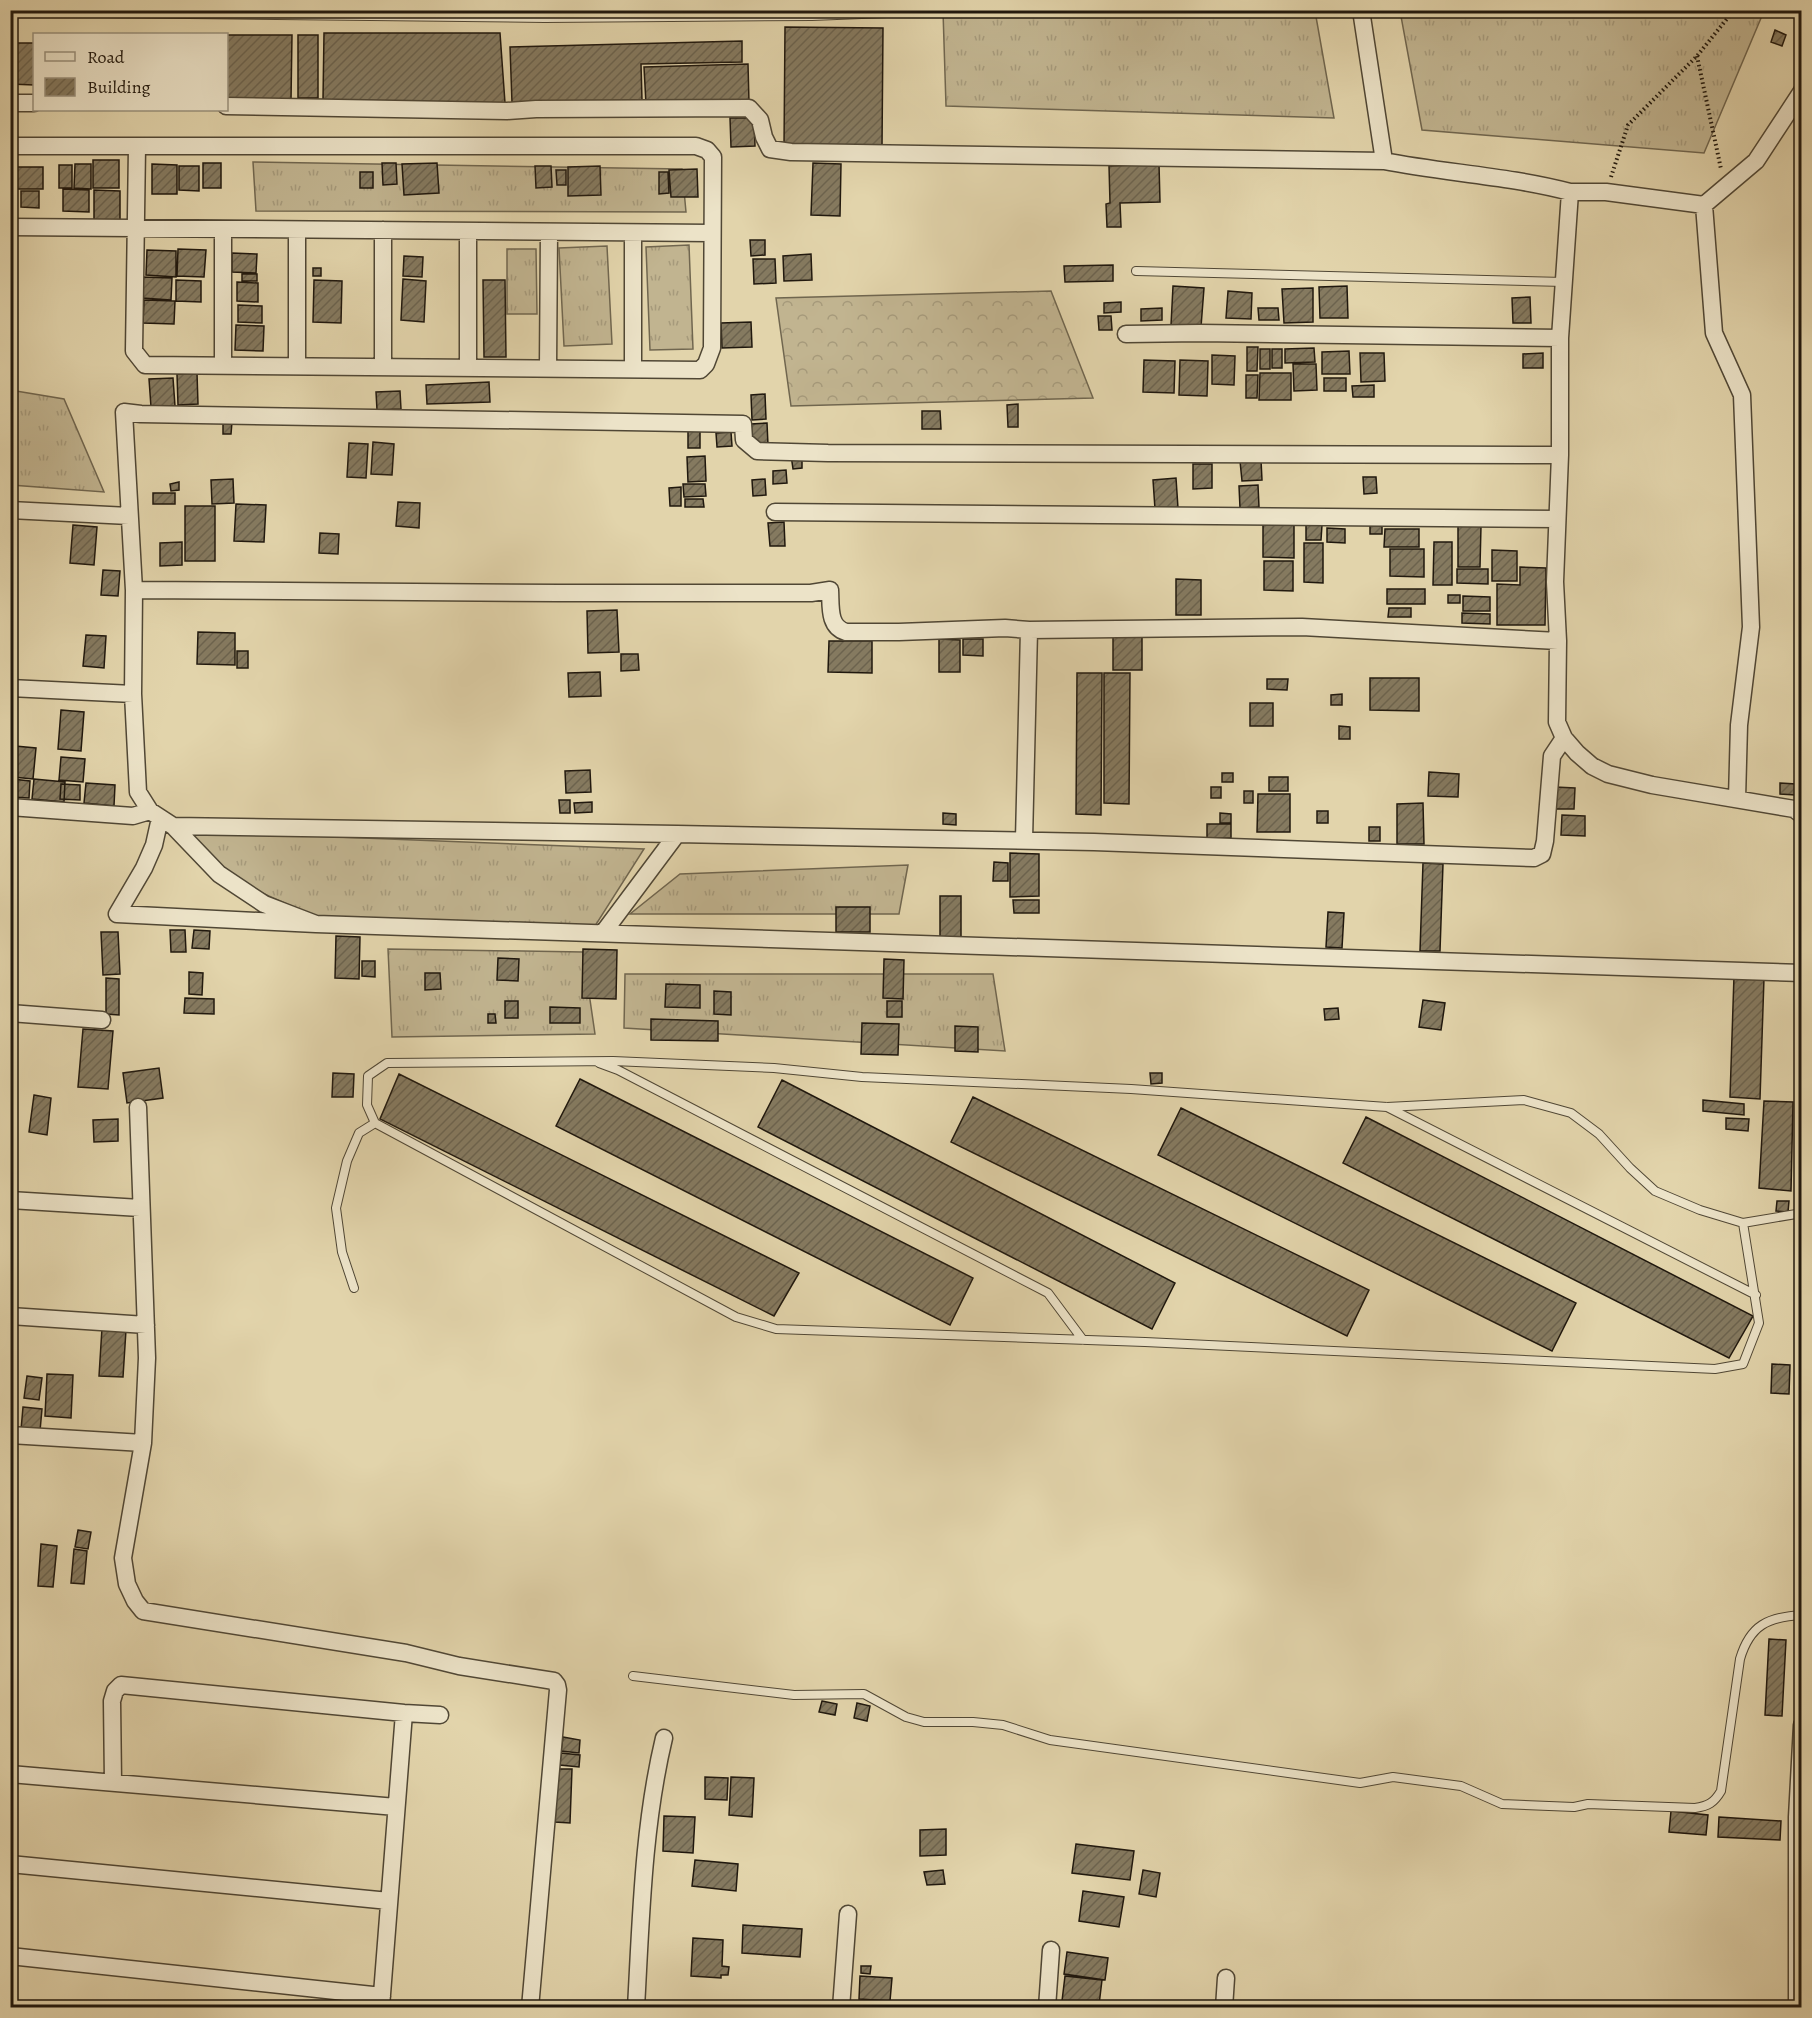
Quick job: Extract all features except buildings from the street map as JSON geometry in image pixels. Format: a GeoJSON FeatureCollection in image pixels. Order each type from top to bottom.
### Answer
{"type":"FeatureCollection","features":[{"type":"Feature","properties":{"kind":"street"},"geometry":{"type":"LineString","coordinates":[[1361,10],[1384,160]]}},
{"type":"Feature","properties":{"kind":"street"},"geometry":{"type":"LineString","coordinates":[[228,106],[507,111],[749,108],[760,120],[770,149],[791,152],[1384,160],[1545,185],[1570,192],[1605,192],[1704,205],[1756,161],[1802,91]]}},
{"type":"Feature","properties":{"kind":"street"},"geometry":{"type":"LineString","coordinates":[[10,103],[33,103]]}},
{"type":"Feature","properties":{"kind":"street"},"geometry":{"type":"LineString","coordinates":[[10,146],[696,146],[707,150],[713,157],[712,348],[706,364],[700,370],[145,365],[134,351],[137,147]]}},
{"type":"Feature","properties":{"kind":"street"},"geometry":{"type":"LineString","coordinates":[[1570,192],[1560,338],[1560,455],[1555,582],[1558,641],[1557,722],[1564,738],[1577,753],[1592,766],[1608,774],[1652,785],[1794,809],[1802,815]]}},
{"type":"Feature","properties":{"kind":"street"},"geometry":{"type":"LineString","coordinates":[[1704,205],[1714,333],[1742,395],[1751,627],[1739,725],[1737,799]]}},
{"type":"Feature","properties":{"kind":"street"},"geometry":{"type":"LineString","coordinates":[[10,227],[711,233]]}},
{"type":"Feature","properties":{"kind":"street"},"geometry":{"type":"LineString","coordinates":[[223,229],[223,366]]}},
{"type":"Feature","properties":{"kind":"street"},"geometry":{"type":"LineString","coordinates":[[297,230],[297,366]]}},
{"type":"Feature","properties":{"kind":"street"},"geometry":{"type":"LineString","coordinates":[[382,367],[383,230]]}},
{"type":"Feature","properties":{"kind":"street"},"geometry":{"type":"LineString","coordinates":[[468,231],[468,368]]}},
{"type":"Feature","properties":{"kind":"street"},"geometry":{"type":"LineString","coordinates":[[548,369],[549,232]]}},
{"type":"Feature","properties":{"kind":"street"},"geometry":{"type":"LineString","coordinates":[[633,233],[633,369]]}},
{"type":"Feature","properties":{"kind":"street"},"geometry":{"type":"LineString","coordinates":[[1126,334],[1560,338]]}},
{"type":"Feature","properties":{"kind":"street"},"geometry":{"type":"LineString","coordinates":[[316,924],[264,904],[219,874],[161,818],[138,792],[133,694],[134,590],[124,412],[743,424],[744,440],[757,451],[1560,455]]}},
{"type":"Feature","properties":{"kind":"street"},"geometry":{"type":"LineString","coordinates":[[10,510],[129,516]]}},
{"type":"Feature","properties":{"kind":"street"},"geometry":{"type":"LineString","coordinates":[[775,512],[1557,519]]}},
{"type":"Feature","properties":{"kind":"street"},"geometry":{"type":"LineString","coordinates":[[134,590],[559,593],[800,593],[830,590],[833,622],[840,630],[846,632],[1005,628],[1029,630],[1302,627],[1558,641]]}},
{"type":"Feature","properties":{"kind":"street"},"geometry":{"type":"LineString","coordinates":[[1024,840],[1029,630]]}},
{"type":"Feature","properties":{"kind":"street"},"geometry":{"type":"LineString","coordinates":[[10,688],[133,694]]}},
{"type":"Feature","properties":{"kind":"street"},"geometry":{"type":"LineString","coordinates":[[10,807],[161,818],[677,834],[1024,840],[1534,858],[1542,854],[1545,841],[1552,756],[1564,738]]}},
{"type":"Feature","properties":{"kind":"street"},"geometry":{"type":"LineString","coordinates":[[161,818],[154,845],[144,868],[117,914],[316,924],[1802,973]]}},
{"type":"Feature","properties":{"kind":"street"},"geometry":{"type":"LineString","coordinates":[[603,933],[677,834]]}},
{"type":"Feature","properties":{"kind":"street"},"geometry":{"type":"LineString","coordinates":[[10,1013],[102,1020]]}},
{"type":"Feature","properties":{"kind":"street"},"geometry":{"type":"LineString","coordinates":[[138,1107],[146,1325],[143,1443],[123,1558],[127,1584],[143,1611],[406,1653],[459,1666],[550,1680],[558,1685],[530,2007]]}},
{"type":"Feature","properties":{"kind":"street"},"geometry":{"type":"LineString","coordinates":[[10,1200],[140,1208]]}},
{"type":"Feature","properties":{"kind":"street"},"geometry":{"type":"LineString","coordinates":[[10,1316],[146,1325]]}},
{"type":"Feature","properties":{"kind":"street"},"geometry":{"type":"LineString","coordinates":[[10,1435],[143,1443]]}},
{"type":"Feature","properties":{"kind":"street"},"geometry":{"type":"LineString","coordinates":[[113,1782],[112,1701],[115,1691],[121,1685],[440,1715]]}},
{"type":"Feature","properties":{"kind":"street"},"geometry":{"type":"LineString","coordinates":[[10,1956],[381,2002],[404,1713]]}},
{"type":"Feature","properties":{"kind":"street"},"geometry":{"type":"LineString","coordinates":[[1797,2007],[1797,1817],[1802,1725]]}},
{"type":"Feature","properties":{"kind":"street"},"geometry":{"type":"LineString","coordinates":[[636,2007],[645,1860],[658,1760],[664,1738]]}},
{"type":"Feature","properties":{"kind":"street"},"geometry":{"type":"LineString","coordinates":[[10,1774],[396,1807]]}},
{"type":"Feature","properties":{"kind":"street"},"geometry":{"type":"LineString","coordinates":[[10,1864],[389,1901]]}},
{"type":"Feature","properties":{"kind":"street"},"geometry":{"type":"LineString","coordinates":[[841,2007],[848,1914]]}},
{"type":"Feature","properties":{"kind":"street"},"geometry":{"type":"LineString","coordinates":[[1047,2007],[1052,1950]]}},
{"type":"Feature","properties":{"kind":"street"},"geometry":{"type":"LineString","coordinates":[[1224,2007],[1226,1978]]}},
{"type":"Feature","properties":{"kind":"lane"},"geometry":{"type":"LineString","coordinates":[[10,12],[546,14],[961,10]]}},
{"type":"Feature","properties":{"kind":"lane"},"geometry":{"type":"LineString","coordinates":[[1136,271],[1564,282]]}},
{"type":"Feature","properties":{"kind":"lane"},"geometry":{"type":"LineString","coordinates":[[594,1061],[618,1070],[1048,1293],[1083,1340]]}},
{"type":"Feature","properties":{"kind":"lane"},"geometry":{"type":"LineString","coordinates":[[1743,1222],[1759,1323],[1743,1364],[1715,1368],[776,1329],[736,1317],[375,1123],[367,1105],[368,1076],[387,1063],[594,1061],[774,1068],[862,1077],[1131,1089],[1387,1107],[1524,1100],[1571,1113],[1599,1134],[1655,1191],[1700,1210],[1743,1222],[1802,1213]]}},
{"type":"Feature","properties":{"kind":"lane"},"geometry":{"type":"LineString","coordinates":[[1387,1107],[1756,1295]]}},
{"type":"Feature","properties":{"kind":"lane"},"geometry":{"type":"LineString","coordinates":[[354,1288],[342,1252],[336,1208],[347,1161],[359,1132],[375,1123]]}},
{"type":"Feature","properties":{"kind":"lane"},"geometry":{"type":"LineString","coordinates":[[633,1676],[794,1695],[864,1694],[906,1717],[924,1722],[973,1722],[1002,1725],[1050,1740],[1360,1782],[1393,1777],[1447,1784],[1461,1786],[1502,1804],[1695,1808],[1707,1806],[1716,1800],[1721,1791],[1744,1644],[1764,1622],[1784,1616],[1802,1615]]}},
{"type":"Feature","properties":{"kind":"path"},"geometry":{"type":"LineString","coordinates":[[1605,192],[1629,125],[1696,56],[1734,10]]}},
{"type":"Feature","properties":{"kind":"path"},"geometry":{"type":"LineString","coordinates":[[1696,56],[1725,188]]}},
{"type":"Feature","properties":{"kind":"green space"},"geometry":{"type":"Polygon","coordinates":[[[1400,10],[1764,11],[1704,153],[1422,130],[1400,10]]]}},
{"type":"Feature","properties":{"kind":"green space"},"geometry":{"type":"Polygon","coordinates":[[[943,11],[1315,11],[1334,118],[946,106],[943,11]]]}},
{"type":"Feature","properties":{"kind":"green space"},"geometry":{"type":"Polygon","coordinates":[[[253,162],[682,169],[686,212],[256,211],[253,162]]]}},
{"type":"Feature","properties":{"kind":"green space"},"geometry":{"type":"Polygon","coordinates":[[[689,245],[693,349],[650,350],[646,247],[689,245]]]}},
{"type":"Feature","properties":{"kind":"green space"},"geometry":{"type":"Polygon","coordinates":[[[607,246],[612,344],[564,346],[559,248],[607,246]]]}},
{"type":"Feature","properties":{"kind":"green space"},"geometry":{"type":"Polygon","coordinates":[[[507,249],[536,249],[537,314],[507,314],[507,249]]]}},
{"type":"Feature","properties":{"kind":"green space"},"geometry":{"type":"Polygon","coordinates":[[[1051,291],[1093,398],[791,406],[776,298],[1051,291]]]}},
{"type":"Feature","properties":{"kind":"green space"},"geometry":{"type":"Polygon","coordinates":[[[10,390],[64,399],[104,492],[11,485],[10,390]]]}},
{"type":"Feature","properties":{"kind":"green space"},"geometry":{"type":"Polygon","coordinates":[[[185,831],[644,849],[595,926],[314,916],[262,893],[223,869],[185,831]]]}},
{"type":"Feature","properties":{"kind":"green space"},"geometry":{"type":"Polygon","coordinates":[[[908,865],[899,914],[630,914],[680,874],[908,865]]]}},
{"type":"Feature","properties":{"kind":"green space"},"geometry":{"type":"Polygon","coordinates":[[[388,949],[583,952],[595,1034],[392,1037],[388,949]]]}},
{"type":"Feature","properties":{"kind":"green space"},"geometry":{"type":"Polygon","coordinates":[[[625,974],[993,974],[1005,1051],[624,1028],[625,974]]]}}]}
